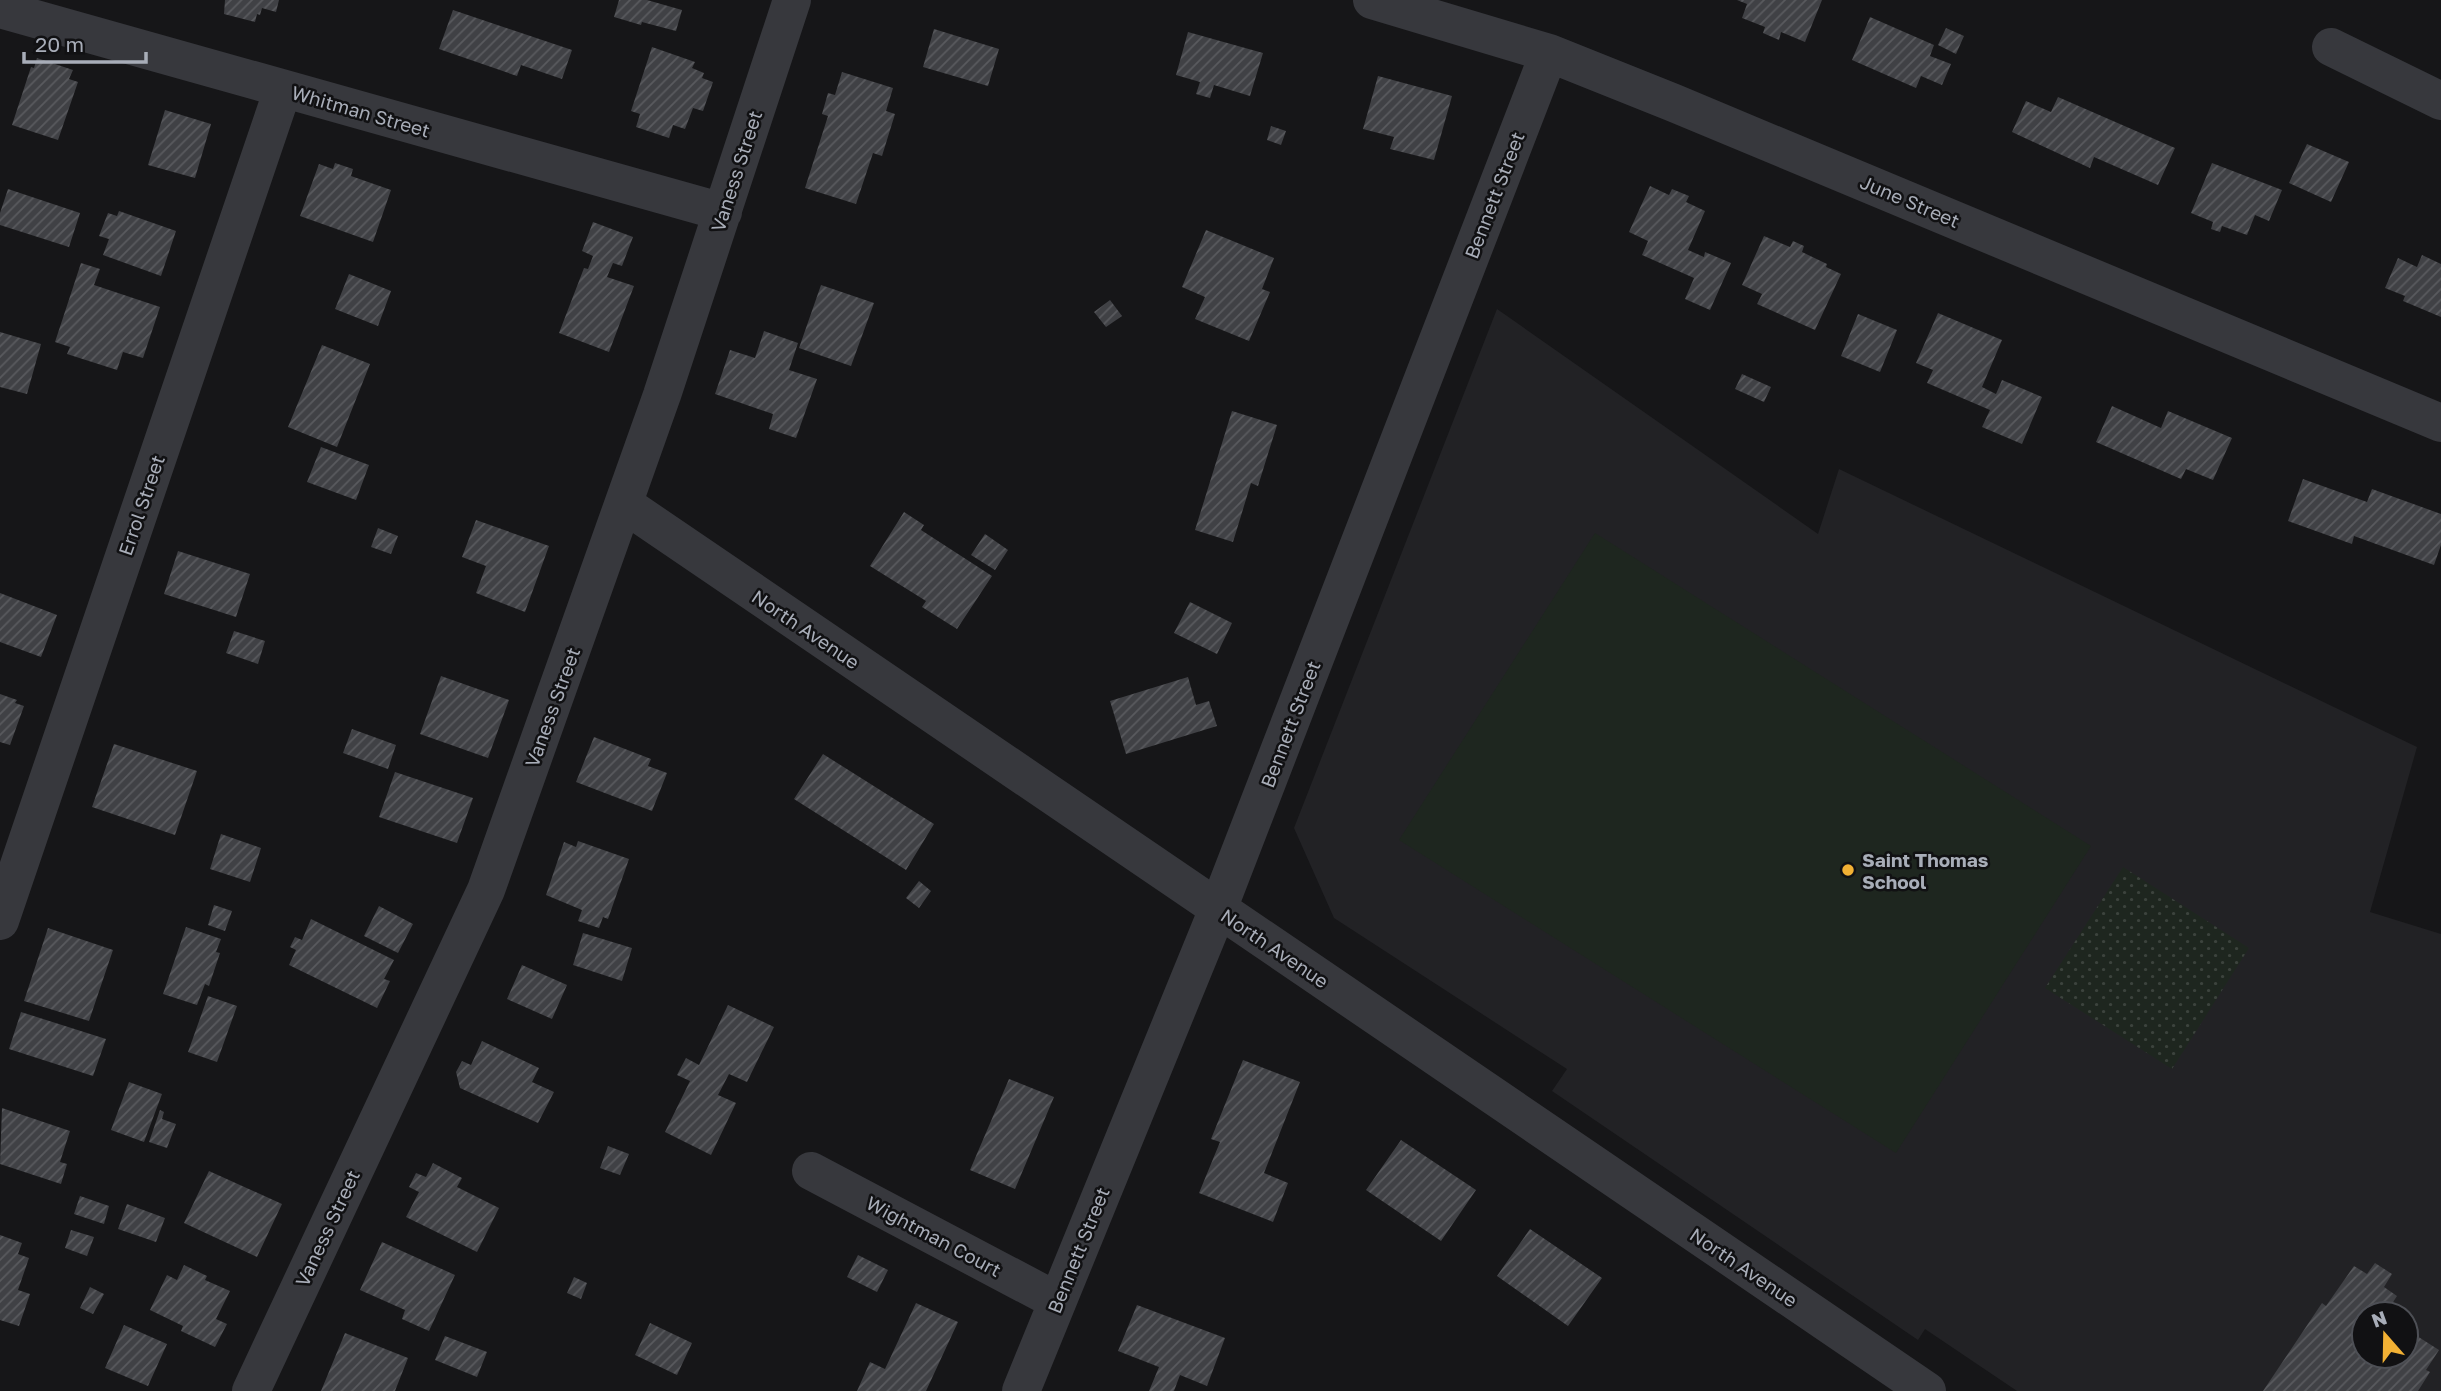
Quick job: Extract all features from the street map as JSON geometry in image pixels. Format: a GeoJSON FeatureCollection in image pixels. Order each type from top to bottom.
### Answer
{"type":"FeatureCollection","features":[{"type":"Feature","properties":{"kind":"street","name":"Vaness Street"},"geometry":{"type":"LineString","coordinates":[[251,1391],[486,890],[624,504],[792,0]]}},
{"type":"Feature","properties":{"kind":"street","name":"June Street"},"geometry":{"type":"LineString","coordinates":[[1372,0],[1549,52],[2441,424]]}},
{"type":"Feature","properties":{"kind":"street","name":"Whitman Street"},"geometry":{"type":"LineString","coordinates":[[0,9],[723,212]]}},
{"type":"Feature","properties":{"kind":"street"},"geometry":{"type":"LineString","coordinates":[[2332,47],[2441,101]]}},
{"type":"Feature","properties":{"kind":"street","name":"Bennett Street"},"geometry":{"type":"LineString","coordinates":[[1021,1391],[1218,909],[1549,52]]}},
{"type":"Feature","properties":{"kind":"street","name":"Errol Street"},"geometry":{"type":"LineString","coordinates":[[0,922],[283,89]]}},
{"type":"Feature","properties":{"kind":"street","name":"North Avenue"},"geometry":{"type":"LineString","coordinates":[[624,504],[1927,1391]]}},
{"type":"Feature","properties":{"kind":"street","name":"Wightman Court"},"geometry":{"type":"LineString","coordinates":[[811,1171],[1057,1301]]}},
{"type":"Feature","properties":{"kind":"shaded area","name":"Saint Thomas School"},"geometry":{"type":"Polygon","coordinates":[[[1497,309],[1818,534],[1839,469],[2417,747],[2370,912],[2441,934],[2441,1391],[2017,1391],[1925,1329],[1918,1340],[1552,1091],[1567,1069],[1334,918],[1294,828],[1497,309]]]}},
{"type":"Feature","properties":{"kind":"shaded area"},"geometry":{"type":"Polygon","coordinates":[[[1595,533],[2091,846],[1896,1153],[1399,840],[1595,533]]]}},
{"type":"Feature","properties":{"kind":"shaded area"},"geometry":{"type":"Polygon","coordinates":[[[2123,867],[2249,948],[2172,1069],[2045,988],[2123,867]]]}},
{"type":"Feature","properties":{"kind":"building"},"geometry":{"type":"Polygon","coordinates":[[[225,0],[279,0],[276,12],[262,8],[255,22],[224,14],[225,0]]]}},
{"type":"Feature","properties":{"kind":"building"},"geometry":{"type":"Polygon","coordinates":[[[619,0],[647,0],[682,10],[676,31],[614,17],[619,0]]]}},
{"type":"Feature","properties":{"kind":"building"},"geometry":{"type":"Polygon","coordinates":[[[1737,0],[1822,0],[1805,42],[1781,32],[1779,40],[1763,33],[1765,27],[1742,18],[1747,4],[1737,0]]]}},
{"type":"Feature","properties":{"kind":"building"},"geometry":{"type":"Polygon","coordinates":[[[453,10],[572,50],[562,79],[521,65],[517,76],[439,49],[453,10]]]}},
{"type":"Feature","properties":{"kind":"building"},"geometry":{"type":"Polygon","coordinates":[[[1870,17],[1934,45],[1930,56],[1951,64],[1942,85],[1921,76],[1916,88],[1852,60],[1870,17]]]}},
{"type":"Feature","properties":{"kind":"building"},"geometry":{"type":"Polygon","coordinates":[[[1946,28],[1964,36],[1956,54],[1938,45],[1946,28]]]}},
{"type":"Feature","properties":{"kind":"building"},"geometry":{"type":"Polygon","coordinates":[[[934,29],[999,49],[988,86],[923,67],[934,29]]]}},
{"type":"Feature","properties":{"kind":"building"},"geometry":{"type":"Polygon","coordinates":[[[1188,32],[1263,53],[1250,96],[1214,85],[1210,98],[1196,94],[1200,82],[1176,75],[1188,32]]]}},
{"type":"Feature","properties":{"kind":"building"},"geometry":{"type":"Polygon","coordinates":[[[652,47],[695,62],[692,68],[704,73],[702,78],[713,82],[703,111],[693,108],[685,129],[673,125],[669,138],[636,127],[640,114],[631,111],[652,47]]]}},
{"type":"Feature","properties":{"kind":"building"},"geometry":{"type":"Polygon","coordinates":[[[37,58],[73,70],[69,79],[78,82],[58,140],[12,125],[31,67],[34,68],[37,58]]]}},
{"type":"Feature","properties":{"kind":"building"},"geometry":{"type":"Polygon","coordinates":[[[842,72],[893,88],[886,111],[895,114],[882,156],[873,153],[856,204],[805,188],[828,116],[822,114],[828,93],[835,95],[842,72]]]}},
{"type":"Feature","properties":{"kind":"building"},"geometry":{"type":"Polygon","coordinates":[[[1378,76],[1452,96],[1434,160],[1390,149],[1394,137],[1363,129],[1378,76]]]}},
{"type":"Feature","properties":{"kind":"building"},"geometry":{"type":"Polygon","coordinates":[[[2058,97],[2175,148],[2158,185],[2094,157],[2090,168],[2012,132],[2026,101],[2051,112],[2058,97]]]}},
{"type":"Feature","properties":{"kind":"building"},"geometry":{"type":"Polygon","coordinates":[[[165,110],[211,124],[195,178],[148,165],[165,110]]]}},
{"type":"Feature","properties":{"kind":"building"},"geometry":{"type":"Polygon","coordinates":[[[1271,126],[1286,131],[1281,145],[1267,140],[1271,126]]]}},
{"type":"Feature","properties":{"kind":"building"},"geometry":{"type":"Polygon","coordinates":[[[2307,144],[2349,162],[2331,202],[2289,183],[2307,144]]]}},
{"type":"Feature","properties":{"kind":"building"},"geometry":{"type":"Polygon","coordinates":[[[335,163],[353,169],[351,176],[391,190],[373,242],[300,216],[319,164],[333,169],[335,163]]]}},
{"type":"Feature","properties":{"kind":"building"},"geometry":{"type":"Polygon","coordinates":[[[2212,163],[2282,190],[2269,221],[2255,215],[2247,235],[2222,226],[2220,232],[2211,229],[2213,222],[2191,213],[2212,163]]]}},
{"type":"Feature","properties":{"kind":"building"},"geometry":{"type":"Polygon","coordinates":[[[1650,186],[1669,195],[1672,189],[1689,196],[1686,202],[1705,211],[1688,250],[1704,257],[1705,252],[1731,263],[1710,310],[1685,299],[1694,278],[1642,255],[1648,241],[1629,232],[1650,186]]]}},
{"type":"Feature","properties":{"kind":"building"},"geometry":{"type":"Polygon","coordinates":[[[8,189],[80,213],[69,247],[0,225],[0,213],[8,189]]]}},
{"type":"Feature","properties":{"kind":"building"},"geometry":{"type":"Polygon","coordinates":[[[119,211],[176,231],[161,276],[103,255],[109,239],[99,236],[108,213],[117,216],[119,211]]]}},
{"type":"Feature","properties":{"kind":"building"},"geometry":{"type":"Polygon","coordinates":[[[593,222],[633,237],[622,266],[613,263],[607,277],[634,286],[609,352],[559,333],[584,268],[588,269],[593,256],[582,251],[593,222]]]}},
{"type":"Feature","properties":{"kind":"building"},"geometry":{"type":"Polygon","coordinates":[[[1206,230],[1274,258],[1262,289],[1270,292],[1249,341],[1195,319],[1205,297],[1182,287],[1206,230]]]}},
{"type":"Feature","properties":{"kind":"building"},"geometry":{"type":"Polygon","coordinates":[[[1764,236],[1790,247],[1793,241],[1804,246],[1802,252],[1841,274],[1815,330],[1757,304],[1762,294],[1742,285],[1764,236]]]}},
{"type":"Feature","properties":{"kind":"building"},"geometry":{"type":"Polygon","coordinates":[[[2422,255],[2441,264],[2441,317],[2403,301],[2405,296],[2385,288],[2398,258],[2417,267],[2422,255]]]}},
{"type":"Feature","properties":{"kind":"building"},"geometry":{"type":"Polygon","coordinates":[[[81,263],[100,269],[94,285],[160,307],[143,358],[123,352],[117,370],[67,354],[70,347],[55,342],[81,263]]]}},
{"type":"Feature","properties":{"kind":"building"},"geometry":{"type":"Polygon","coordinates":[[[349,274],[391,291],[378,326],[335,309],[349,274]]]}},
{"type":"Feature","properties":{"kind":"building"},"geometry":{"type":"Polygon","coordinates":[[[821,285],[874,303],[851,366],[799,348],[821,285]]]}},
{"type":"Feature","properties":{"kind":"building"},"geometry":{"type":"Polygon","coordinates":[[[1110,300],[1122,316],[1106,327],[1094,312],[1110,300]]]}},
{"type":"Feature","properties":{"kind":"building"},"geometry":{"type":"Polygon","coordinates":[[[1938,313],[2002,340],[1982,387],[1996,394],[2002,380],[2042,397],[2022,444],[1982,427],[1990,410],[1927,383],[1933,370],[1916,363],[1938,313]]]}},
{"type":"Feature","properties":{"kind":"building"},"geometry":{"type":"Polygon","coordinates":[[[1858,314],[1897,330],[1880,372],[1841,356],[1858,314]]]}},
{"type":"Feature","properties":{"kind":"building"},"geometry":{"type":"Polygon","coordinates":[[[764,331],[798,343],[789,370],[817,379],[796,438],[769,429],[773,414],[715,394],[730,350],[755,358],[764,331]]]}},
{"type":"Feature","properties":{"kind":"building"},"geometry":{"type":"Polygon","coordinates":[[[0,332],[41,344],[27,394],[0,387],[0,332]]]}},
{"type":"Feature","properties":{"kind":"building"},"geometry":{"type":"Polygon","coordinates":[[[322,345],[370,364],[337,447],[288,427],[322,345]]]}},
{"type":"Feature","properties":{"kind":"building"},"geometry":{"type":"Polygon","coordinates":[[[1742,374],[1771,387],[1764,402],[1735,389],[1742,374]]]}},
{"type":"Feature","properties":{"kind":"building"},"geometry":{"type":"Polygon","coordinates":[[[2112,406],[2161,428],[2168,411],[2232,438],[2213,480],[2186,469],[2181,479],[2096,442],[2112,406]]]}},
{"type":"Feature","properties":{"kind":"building"},"geometry":{"type":"Polygon","coordinates":[[[1232,411],[1277,425],[1258,486],[1251,483],[1233,542],[1195,530],[1232,411]]]}},
{"type":"Feature","properties":{"kind":"building"},"geometry":{"type":"Polygon","coordinates":[[[321,447],[369,465],[356,500],[307,482],[321,447]]]}},
{"type":"Feature","properties":{"kind":"building"},"geometry":{"type":"Polygon","coordinates":[[[2303,479],[2367,502],[2372,489],[2441,514],[2441,545],[2434,565],[2354,536],[2352,544],[2288,521],[2303,479]]]}},
{"type":"Feature","properties":{"kind":"building"},"geometry":{"type":"Polygon","coordinates":[[[904,512],[924,525],[921,530],[992,576],[957,629],[922,607],[926,601],[870,566],[904,512]]]}},
{"type":"Feature","properties":{"kind":"building"},"geometry":{"type":"Polygon","coordinates":[[[476,520],[549,546],[525,612],[476,593],[486,566],[462,557],[476,520]]]}},
{"type":"Feature","properties":{"kind":"building"},"geometry":{"type":"Polygon","coordinates":[[[378,528],[398,536],[391,554],[371,547],[378,528]]]}},
{"type":"Feature","properties":{"kind":"building"},"geometry":{"type":"Polygon","coordinates":[[[985,534],[1008,550],[995,570],[971,555],[985,534]]]}},
{"type":"Feature","properties":{"kind":"building"},"geometry":{"type":"Polygon","coordinates":[[[178,551],[250,574],[236,617],[164,594],[178,551]]]}},
{"type":"Feature","properties":{"kind":"building"},"geometry":{"type":"Polygon","coordinates":[[[0,593],[57,615],[41,657],[0,642],[0,593]]]}},
{"type":"Feature","properties":{"kind":"building"},"geometry":{"type":"Polygon","coordinates":[[[1190,602],[1232,623],[1217,654],[1174,633],[1190,602]]]}},
{"type":"Feature","properties":{"kind":"building"},"geometry":{"type":"Polygon","coordinates":[[[234,631],[265,641],[258,664],[226,653],[234,631]]]}},
{"type":"Feature","properties":{"kind":"building"},"geometry":{"type":"Polygon","coordinates":[[[441,676],[509,700],[488,758],[420,734],[441,676]]]}},
{"type":"Feature","properties":{"kind":"building"},"geometry":{"type":"Polygon","coordinates":[[[1188,677],[1196,705],[1209,701],[1217,726],[1126,754],[1110,701],[1188,677]]]}},
{"type":"Feature","properties":{"kind":"building"},"geometry":{"type":"Polygon","coordinates":[[[0,694],[17,700],[15,703],[24,706],[10,745],[0,742],[0,694]]]}},
{"type":"Feature","properties":{"kind":"building"},"geometry":{"type":"Polygon","coordinates":[[[352,729],[396,745],[388,769],[343,753],[352,729]]]}},
{"type":"Feature","properties":{"kind":"building"},"geometry":{"type":"Polygon","coordinates":[[[594,737],[651,759],[648,766],[667,773],[652,811],[576,782],[594,737]]]}},
{"type":"Feature","properties":{"kind":"building"},"geometry":{"type":"Polygon","coordinates":[[[114,744],[197,771],[175,835],[92,807],[114,744]]]}},
{"type":"Feature","properties":{"kind":"building"},"geometry":{"type":"Polygon","coordinates":[[[823,754],[934,824],[906,870],[794,799],[823,754]]]}},
{"type":"Feature","properties":{"kind":"building"},"geometry":{"type":"Polygon","coordinates":[[[395,772],[473,798],[457,843],[379,817],[395,772]]]}},
{"type":"Feature","properties":{"kind":"building"},"geometry":{"type":"Polygon","coordinates":[[[221,834],[261,848],[250,882],[210,869],[221,834]]]}},
{"type":"Feature","properties":{"kind":"building"},"geometry":{"type":"Polygon","coordinates":[[[578,841],[629,859],[608,919],[603,917],[599,928],[578,921],[582,910],[546,895],[564,842],[576,847],[578,841]]]}},
{"type":"Feature","properties":{"kind":"building"},"geometry":{"type":"Polygon","coordinates":[[[919,881],[931,891],[919,908],[906,898],[919,881]]]}},
{"type":"Feature","properties":{"kind":"building"},"geometry":{"type":"Polygon","coordinates":[[[214,905],[232,911],[225,931],[208,925],[214,905]]]}},
{"type":"Feature","properties":{"kind":"building"},"geometry":{"type":"Polygon","coordinates":[[[379,906],[413,924],[398,953],[364,936],[379,906]]]}},
{"type":"Feature","properties":{"kind":"building"},"geometry":{"type":"Polygon","coordinates":[[[311,919],[394,960],[384,979],[390,981],[377,1008],[289,965],[296,950],[290,947],[295,937],[302,940],[311,919]]]}},
{"type":"Feature","properties":{"kind":"building"},"geometry":{"type":"Polygon","coordinates":[[[186,927],[221,939],[216,952],[220,953],[209,986],[205,984],[197,1005],[163,994],[186,927]]]}},
{"type":"Feature","properties":{"kind":"building"},"geometry":{"type":"Polygon","coordinates":[[[48,928],[113,950],[89,1021],[24,1001],[48,928]]]}},
{"type":"Feature","properties":{"kind":"building"},"geometry":{"type":"Polygon","coordinates":[[[583,933],[632,948],[622,981],[573,965],[583,933]]]}},
{"type":"Feature","properties":{"kind":"building"},"geometry":{"type":"Polygon","coordinates":[[[522,965],[567,985],[552,1019],[507,999],[522,965]]]}},
{"type":"Feature","properties":{"kind":"building"},"geometry":{"type":"Polygon","coordinates":[[[208,996],[237,1006],[217,1062],[188,1052],[208,996]]]}},
{"type":"Feature","properties":{"kind":"building"},"geometry":{"type":"Polygon","coordinates":[[[728,1005],[774,1027],[747,1082],[729,1074],[718,1095],[736,1103],[711,1155],[665,1132],[690,1081],[677,1075],[686,1058],[699,1065],[728,1005]]]}},
{"type":"Feature","properties":{"kind":"building"},"geometry":{"type":"Polygon","coordinates":[[[21,1012],[106,1039],[93,1076],[9,1049],[21,1012]]]}},
{"type":"Feature","properties":{"kind":"building"},"geometry":{"type":"Polygon","coordinates":[[[482,1041],[539,1068],[532,1082],[554,1092],[538,1123],[460,1088],[456,1072],[462,1061],[471,1065],[482,1041]]]}},
{"type":"Feature","properties":{"kind":"building"},"geometry":{"type":"Polygon","coordinates":[[[1243,1060],[1300,1082],[1264,1173],[1288,1183],[1273,1222],[1199,1193],[1220,1142],[1211,1139],[1243,1060]]]}},
{"type":"Feature","properties":{"kind":"building"},"geometry":{"type":"Polygon","coordinates":[[[1009,1079],[1054,1097],[1015,1189],[970,1170],[1009,1079]]]}},
{"type":"Feature","properties":{"kind":"building"},"geometry":{"type":"Polygon","coordinates":[[[129,1082],[162,1094],[144,1142],[111,1130],[129,1082]]]}},
{"type":"Feature","properties":{"kind":"building"},"geometry":{"type":"Polygon","coordinates":[[[2,1108],[70,1131],[60,1162],[67,1164],[61,1184],[0,1164],[2,1108]]]}},
{"type":"Feature","properties":{"kind":"building"},"geometry":{"type":"Polygon","coordinates":[[[160,1110],[164,1112],[162,1119],[176,1124],[167,1148],[149,1142],[160,1110]]]}},
{"type":"Feature","properties":{"kind":"building"},"geometry":{"type":"Polygon","coordinates":[[[1401,1140],[1476,1190],[1441,1241],[1366,1190],[1401,1140]]]}},
{"type":"Feature","properties":{"kind":"building"},"geometry":{"type":"Polygon","coordinates":[[[608,1146],[629,1154],[620,1175],[600,1168],[608,1146]]]}},
{"type":"Feature","properties":{"kind":"building"},"geometry":{"type":"Polygon","coordinates":[[[433,1163],[462,1178],[457,1187],[499,1208],[477,1252],[406,1217],[419,1192],[409,1187],[416,1173],[426,1177],[433,1163]]]}},
{"type":"Feature","properties":{"kind":"building"},"geometry":{"type":"Polygon","coordinates":[[[209,1171],[282,1204],[257,1257],[184,1223],[209,1171]]]}},
{"type":"Feature","properties":{"kind":"building"},"geometry":{"type":"Polygon","coordinates":[[[80,1196],[109,1206],[104,1224],[74,1214],[80,1196]]]}},
{"type":"Feature","properties":{"kind":"building"},"geometry":{"type":"Polygon","coordinates":[[[127,1204],[165,1218],[156,1242],[118,1229],[127,1204]]]}},
{"type":"Feature","properties":{"kind":"building"},"geometry":{"type":"Polygon","coordinates":[[[1530,1229],[1602,1278],[1568,1326],[1497,1276],[1530,1229]]]}},
{"type":"Feature","properties":{"kind":"building"},"geometry":{"type":"Polygon","coordinates":[[[71,1230],[94,1237],[87,1256],[65,1248],[71,1230]]]}},
{"type":"Feature","properties":{"kind":"building"},"geometry":{"type":"Polygon","coordinates":[[[0,1235],[22,1243],[18,1254],[29,1258],[18,1290],[30,1294],[19,1326],[0,1320],[0,1235]]]}},
{"type":"Feature","properties":{"kind":"building"},"geometry":{"type":"Polygon","coordinates":[[[382,1242],[455,1275],[429,1331],[402,1319],[405,1310],[360,1290],[382,1242]]]}},
{"type":"Feature","properties":{"kind":"building"},"geometry":{"type":"Polygon","coordinates":[[[858,1255],[888,1270],[877,1292],[847,1277],[858,1255]]]}},
{"type":"Feature","properties":{"kind":"building"},"geometry":{"type":"Polygon","coordinates":[[[2375,1263],[2392,1274],[2384,1287],[2397,1296],[2394,1300],[2350,1300],[2350,1370],[2420,1370],[2420,1338],[2439,1350],[2426,1370],[2430,1372],[2418,1391],[2263,1391],[2322,1303],[2326,1306],[2354,1266],[2367,1274],[2375,1263]]]}},
{"type":"Feature","properties":{"kind":"building"},"geometry":{"type":"Polygon","coordinates":[[[184,1265],[207,1276],[205,1280],[230,1291],[216,1319],[227,1324],[215,1347],[181,1331],[183,1326],[150,1310],[167,1275],[177,1280],[184,1265]]]}},
{"type":"Feature","properties":{"kind":"building"},"geometry":{"type":"Polygon","coordinates":[[[574,1277],[587,1283],[581,1299],[567,1293],[574,1277]]]}},
{"type":"Feature","properties":{"kind":"building"},"geometry":{"type":"Polygon","coordinates":[[[90,1287],[104,1294],[93,1314],[80,1308],[90,1287]]]}},
{"type":"Feature","properties":{"kind":"building"},"geometry":{"type":"Polygon","coordinates":[[[916,1303],[958,1322],[926,1391],[857,1391],[870,1362],[885,1369],[916,1303]]]}},
{"type":"Feature","properties":{"kind":"building"},"geometry":{"type":"Polygon","coordinates":[[[1137,1305],[1225,1338],[1207,1386],[1180,1375],[1174,1391],[1149,1391],[1159,1367],[1118,1351],[1137,1305]]]}},
{"type":"Feature","properties":{"kind":"building"},"geometry":{"type":"Polygon","coordinates":[[[650,1323],[692,1343],[677,1375],[635,1355],[650,1323]]]}},
{"type":"Feature","properties":{"kind":"building"},"geometry":{"type":"Polygon","coordinates":[[[124,1325],[167,1344],[148,1386],[105,1368],[124,1325]]]}},
{"type":"Feature","properties":{"kind":"building"},"geometry":{"type":"Polygon","coordinates":[[[345,1333],[408,1358],[395,1391],[321,1391],[345,1333]]]}},
{"type":"Feature","properties":{"kind":"building"},"geometry":{"type":"Polygon","coordinates":[[[445,1336],[487,1352],[477,1377],[435,1360],[445,1336]]]}},
{"type":"Feature","properties":{"kind":"place","name":"Saint Thomas School"},"geometry":{"type":"Point","coordinates":[1848,870]}}]}
